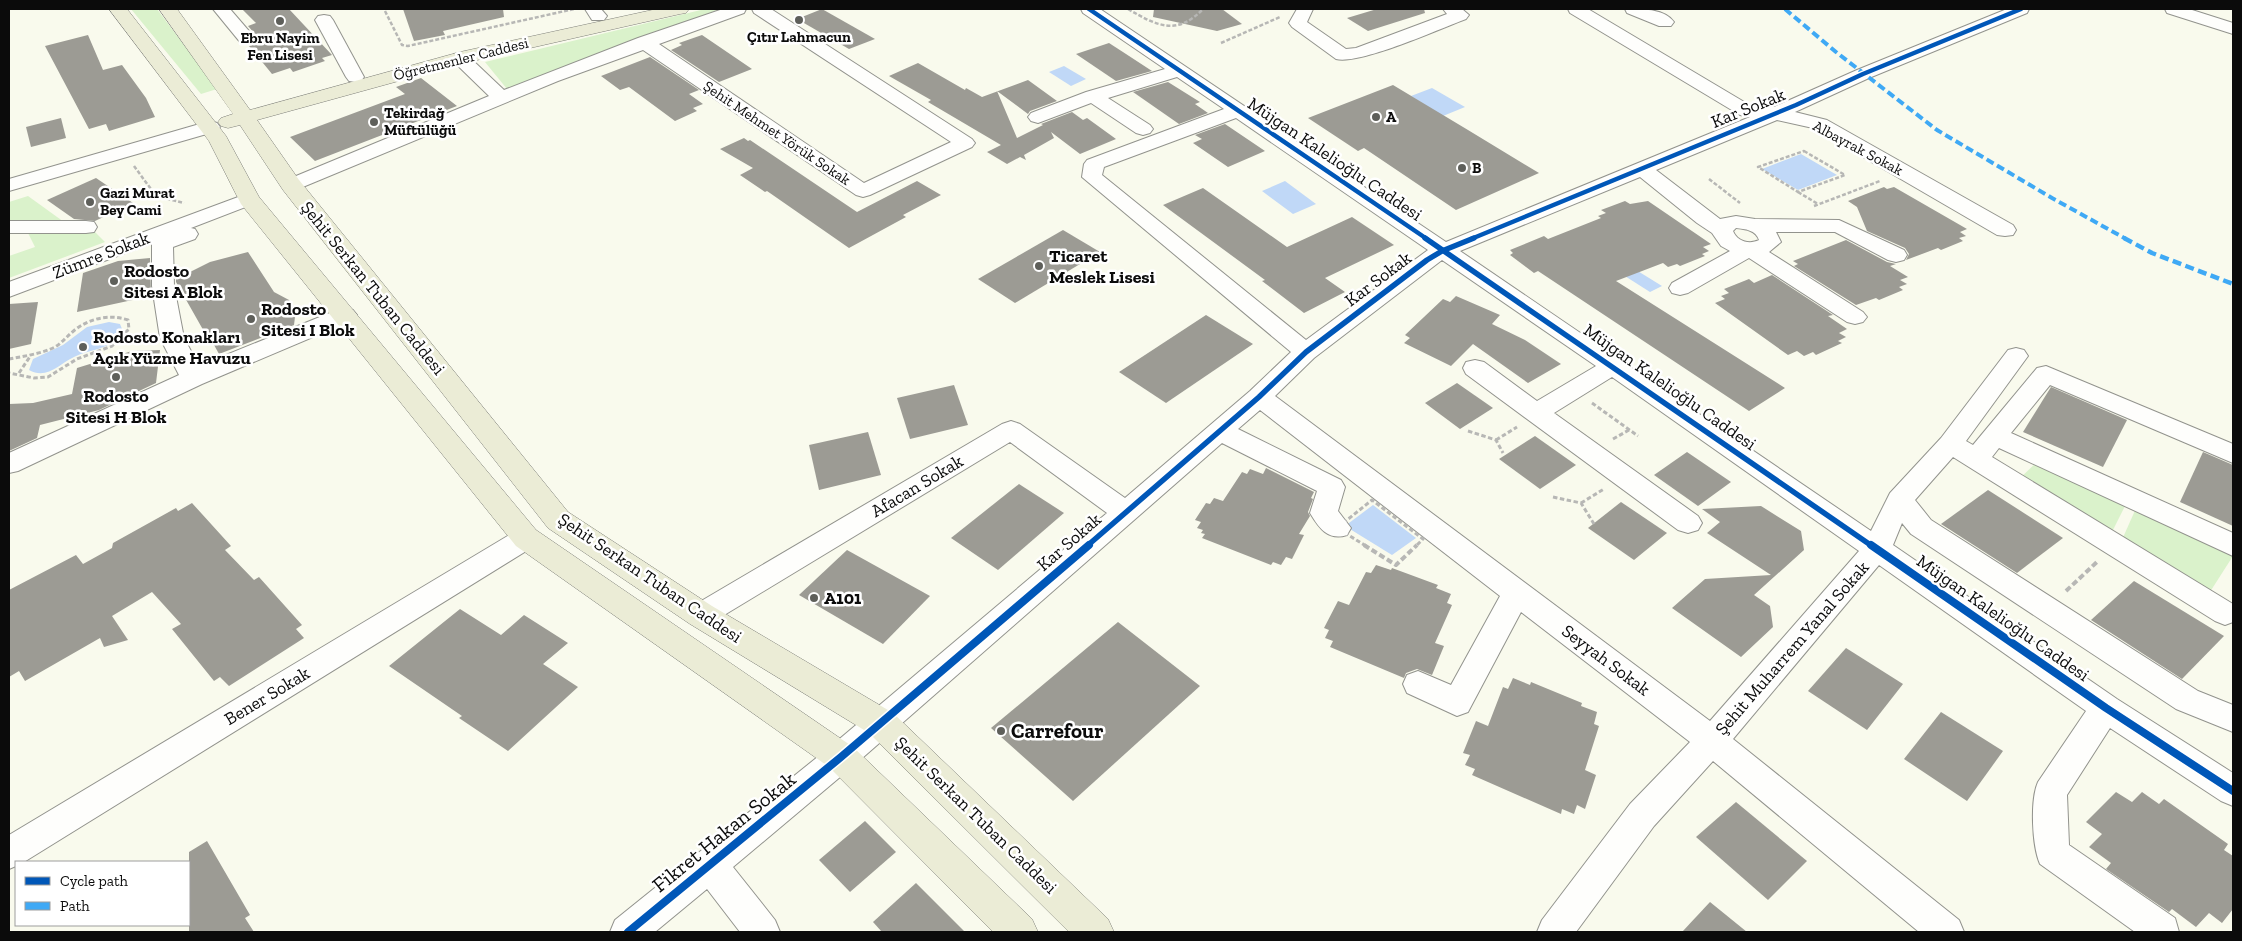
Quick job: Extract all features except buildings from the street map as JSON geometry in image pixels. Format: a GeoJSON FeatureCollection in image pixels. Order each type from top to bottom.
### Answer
{"type":"FeatureCollection","features":[{"type":"Feature","properties":{"kind":"main road","name":"Şehit Serkan Tuban Caddesi"},"geometry":{"type":"LineString","coordinates":[[118,9],[219,140],[558,520],[701,615],[881,723],[1096,932]]}},
{"type":"Feature","properties":{"kind":"main road","name":"Şehit Serkan Tuban Caddesi"},"geometry":{"type":"LineString","coordinates":[[168,9],[202,54],[244,117],[267,195],[345,315],[526,538],[841,757],[1019,932]]}},
{"type":"Feature","properties":{"kind":"main road","name":"Öğretmenler Caddesi"},"geometry":{"type":"LineString","coordinates":[[210,127],[596,12],[632,9]]}},
{"type":"Feature","properties":{"kind":"main road","name":"Öğretmenler Caddesi"},"geometry":{"type":"LineString","coordinates":[[244,117],[262,104],[354,77],[680,9]]}},
{"type":"Feature","properties":{"kind":"street"},"geometry":{"type":"LineString","coordinates":[[221,9],[246,38]]}},
{"type":"Feature","properties":{"kind":"street"},"geometry":{"type":"LineString","coordinates":[[9,302],[162,244],[267,195],[501,98],[644,42],[738,9]]}},
{"type":"Feature","properties":{"kind":"street","name":"Şehit Mehmet Yörük Sokak"},"geometry":{"type":"LineString","coordinates":[[644,42],[863,191],[965,143],[760,9]]}},
{"type":"Feature","properties":{"kind":"street","name":"Müjgan Kalelioğlu Caddesi"},"geometry":{"type":"LineString","coordinates":[[1090,9],[1442,251],[1614,366],[2106,708],[2233,791]]}},
{"type":"Feature","properties":{"kind":"street"},"geometry":{"type":"LineString","coordinates":[[1305,9],[1298,23],[1342,55],[1359,53],[1460,15],[1451,9]]}},
{"type":"Feature","properties":{"kind":"street","name":"Albayrak Sokak"},"geometry":{"type":"LineString","coordinates":[[1576,9],[1747,112],[1774,113],[1820,124],[2005,230]]}},
{"type":"Feature","properties":{"kind":"street"},"geometry":{"type":"LineString","coordinates":[[1633,9],[1665,22]]}},
{"type":"Feature","properties":{"kind":"street","name":"Kar Sokak"},"geometry":{"type":"LineString","coordinates":[[841,757],[1126,513],[1259,397],[1306,352],[1427,260],[1442,251],[2021,9]]}},
{"type":"Feature","properties":{"kind":"street"},"geometry":{"type":"LineString","coordinates":[[2173,9],[2233,30]]}},
{"type":"Feature","properties":{"kind":"street"},"geometry":{"type":"LineString","coordinates":[[324,20],[354,77]]}},
{"type":"Feature","properties":{"kind":"street"},"geometry":{"type":"LineString","coordinates":[[457,54],[501,98]]}},
{"type":"Feature","properties":{"kind":"street"},"geometry":{"type":"LineString","coordinates":[[1038,117],[1093,96],[1179,71]]}},
{"type":"Feature","properties":{"kind":"street"},"geometry":{"type":"LineString","coordinates":[[1093,96],[1143,128]]}},
{"type":"Feature","properties":{"kind":"street"},"geometry":{"type":"LineString","coordinates":[[1238,111],[1094,164],[1092,177],[1306,352]]}},
{"type":"Feature","properties":{"kind":"street","name":"Öğretmenler Caddesi"},"geometry":{"type":"LineString","coordinates":[[9,185],[210,127]]}},
{"type":"Feature","properties":{"kind":"street"},"geometry":{"type":"LineString","coordinates":[[1642,168],[1704,219],[1722,230]]}},
{"type":"Feature","properties":{"kind":"street","name":"Zümre Sokak"},"geometry":{"type":"LineString","coordinates":[[9,290],[267,195]]}},
{"type":"Feature","properties":{"kind":"street"},"geometry":{"type":"LineString","coordinates":[[1722,230],[1731,223],[1839,226],[1896,254]]}},
{"type":"Feature","properties":{"kind":"street"},"geometry":{"type":"LineString","coordinates":[[1680,288],[1750,249],[1765,247],[1770,242],[1767,233],[1754,225]]}},
{"type":"Feature","properties":{"kind":"street"},"geometry":{"type":"LineString","coordinates":[[1722,230],[1722,235],[1728,241],[1750,249],[1855,317]]}},
{"type":"Feature","properties":{"kind":"street"},"geometry":{"type":"LineString","coordinates":[[162,244],[163,286],[172,338],[193,378]]}},
{"type":"Feature","properties":{"kind":"street"},"geometry":{"type":"LineString","coordinates":[[9,464],[193,378],[345,315]]}},
{"type":"Feature","properties":{"kind":"street","name":"Şehit Muharrem Yanal Sokak"},"geometry":{"type":"LineString","coordinates":[[1555,932],[1642,815],[1712,741],[1877,548],[1899,500],[1950,444],[2016,356]]}},
{"type":"Feature","properties":{"kind":"street"},"geometry":{"type":"LineString","coordinates":[[1536,412],[1614,366]]}},
{"type":"Feature","properties":{"kind":"street"},"geometry":{"type":"LineString","coordinates":[[1475,368],[1688,523]]}},
{"type":"Feature","properties":{"kind":"street"},"geometry":{"type":"LineString","coordinates":[[1976,459],[2046,374],[2233,454]]}},
{"type":"Feature","properties":{"kind":"street","name":"Seyyah Sokak"},"geometry":{"type":"LineString","coordinates":[[1259,397],[1712,741],[1946,932]]}},
{"type":"Feature","properties":{"kind":"street","name":"Afacan Sokak"},"geometry":{"type":"LineString","coordinates":[[701,615],[1011,430],[1126,513]]}},
{"type":"Feature","properties":{"kind":"street"},"geometry":{"type":"LineString","coordinates":[[1220,431],[1332,487],[1324,513],[1337,528]]}},
{"type":"Feature","properties":{"kind":"street"},"geometry":{"type":"LineString","coordinates":[[1995,436],[2233,546]]}},
{"type":"Feature","properties":{"kind":"street"},"geometry":{"type":"LineString","coordinates":[[1950,444],[2225,614]]}},
{"type":"Feature","properties":{"kind":"street"},"geometry":{"type":"LineString","coordinates":[[1899,500],[1922,527],[1937,537],[2187,700],[2233,719]]}},
{"type":"Feature","properties":{"kind":"street","name":"Bener Sokak"},"geometry":{"type":"LineString","coordinates":[[9,853],[526,538]]}},
{"type":"Feature","properties":{"kind":"street"},"geometry":{"type":"LineString","coordinates":[[1418,684],[1457,703],[1517,592]]}},
{"type":"Feature","properties":{"kind":"street"},"geometry":{"type":"LineString","coordinates":[[2106,708],[2050,792],[2052,853],[2162,930]]}},
{"type":"Feature","properties":{"kind":"street","name":"Fikret Hakan Sokak"},"geometry":{"type":"LineString","coordinates":[[628,932],[841,757]]}},
{"type":"Feature","properties":{"kind":"street"},"geometry":{"type":"LineString","coordinates":[[710,864],[762,932]]}},
{"type":"Feature","properties":{"kind":"lane"},"geometry":{"type":"LineString","coordinates":[[9,227],[86,227]]}},
{"type":"Feature","properties":{"kind":"path"},"geometry":{"type":"LineString","coordinates":[[385,11],[402,45],[408,46],[577,9]]}},
{"type":"Feature","properties":{"kind":"path"},"geometry":{"type":"LineString","coordinates":[[1128,9],[1159,25],[1172,26],[1191,22],[1203,9]]}},
{"type":"Feature","properties":{"kind":"path"},"geometry":{"type":"LineString","coordinates":[[1220,43],[1285,14]]}},
{"type":"Feature","properties":{"kind":"path"},"geometry":{"type":"LineString","coordinates":[[1798,192],[1845,175],[1804,150],[1758,167],[1798,192],[1819,205]]}},
{"type":"Feature","properties":{"kind":"path"},"geometry":{"type":"LineString","coordinates":[[133,166],[156,196],[191,205]]}},
{"type":"Feature","properties":{"kind":"path"},"geometry":{"type":"LineString","coordinates":[[1810,225],[1807,214],[1808,210],[1883,180],[1876,176]]}},
{"type":"Feature","properties":{"kind":"path"},"geometry":{"type":"LineString","coordinates":[[9,359],[54,347],[78,328],[92,322],[111,316],[120,316],[128,320],[129,329],[122,340],[112,347],[77,360],[42,379],[32,378],[19,373],[9,373]]}},
{"type":"Feature","properties":{"kind":"path"},"geometry":{"type":"LineString","coordinates":[[19,373],[32,354]]}},
{"type":"Feature","properties":{"kind":"path"},"geometry":{"type":"LineString","coordinates":[[1574,390],[1638,436]]}},
{"type":"Feature","properties":{"kind":"path"},"geometry":{"type":"LineString","coordinates":[[1468,431],[1496,440],[1503,453]]}},
{"type":"Feature","properties":{"kind":"path"},"geometry":{"type":"LineString","coordinates":[[1553,497],[1581,504],[1594,524]]}},
{"type":"Feature","properties":{"kind":"path"},"geometry":{"type":"LineString","coordinates":[[1372,500],[1423,539],[1396,565],[1337,528],[1372,500]]}},
{"type":"Feature","properties":{"kind":"green space"},"geometry":{"type":"Polygon","coordinates":[[[131,9],[157,9],[217,89],[201,94],[131,9]]]}},
{"type":"Feature","properties":{"kind":"green space"},"geometry":{"type":"Polygon","coordinates":[[[705,9],[720,9],[507,89],[485,62],[705,9]]]}},
{"type":"Feature","properties":{"kind":"green space"},"geometry":{"type":"Polygon","coordinates":[[[28,196],[64,222],[9,222],[9,202],[28,196]]]}},
{"type":"Feature","properties":{"kind":"green space"},"geometry":{"type":"Polygon","coordinates":[[[26,229],[93,230],[105,242],[9,278],[9,256],[35,247],[26,229]]]}},
{"type":"Feature","properties":{"kind":"green space"},"geometry":{"type":"Polygon","coordinates":[[[2038,461],[2127,502],[2110,536],[2018,480],[2038,461]]]}},
{"type":"Feature","properties":{"kind":"green space"},"geometry":{"type":"Polygon","coordinates":[[[2137,506],[2228,548],[2233,556],[2208,595],[2121,542],[2137,506]]]}},
{"type":"Feature","properties":{"kind":"water"},"geometry":{"type":"Polygon","coordinates":[[[1064,66],[1086,79],[1071,86],[1049,72],[1064,66]]]}},
{"type":"Feature","properties":{"kind":"water"},"geometry":{"type":"Polygon","coordinates":[[[1432,88],[1465,107],[1443,116],[1411,96],[1432,88]]]}},
{"type":"Feature","properties":{"kind":"water"},"geometry":{"type":"Polygon","coordinates":[[[1801,154],[1837,175],[1798,190],[1762,169],[1801,154]]]}},
{"type":"Feature","properties":{"kind":"water"},"geometry":{"type":"Polygon","coordinates":[[[1285,181],[1316,204],[1293,214],[1262,191],[1285,181]]]}},
{"type":"Feature","properties":{"kind":"water"},"geometry":{"type":"Polygon","coordinates":[[[1628,265],[1662,286],[1650,292],[1617,271],[1628,265]]]}},
{"type":"Feature","properties":{"kind":"water","name":"Rodosto Konakları Açık Yüzme Havuzu"},"geometry":{"type":"Polygon","coordinates":[[[109,322],[120,324],[122,329],[119,336],[108,345],[74,357],[47,372],[35,373],[29,370],[33,359],[63,345],[87,327],[109,322]]]}},
{"type":"Feature","properties":{"kind":"water"},"geometry":{"type":"Polygon","coordinates":[[[1373,505],[1416,538],[1392,555],[1345,526],[1373,505]]]}},
{"type":"Feature","properties":{"kind":"marked path"},"geometry":{"type":"LineString","coordinates":[[1785,9],[1836,52],[1937,130],[2052,198],[2152,253],[2233,284]]}},
{"type":"Feature","properties":{"kind":"cycle path"},"geometry":{"type":"LineString","coordinates":[[1089,9],[1613,366],[2106,708],[2233,791]]}},
{"type":"Feature","properties":{"kind":"cycle path"},"geometry":{"type":"LineString","coordinates":[[628,932],[841,757],[1126,513],[1259,397],[1306,352],[1427,260],[1442,251],[1796,105],[1863,74],[2021,9]]}},
{"type":"Feature","properties":{"kind":"place","name":"Çıtır Lahmacun"},"geometry":{"type":"Point","coordinates":[799,20]}},
{"type":"Feature","properties":{"kind":"place","name":"Ebru Nayim Fen Lisesi"},"geometry":{"type":"Point","coordinates":[280,21]}},
{"type":"Feature","properties":{"kind":"place","name":"A"},"geometry":{"type":"Point","coordinates":[1376,117]}},
{"type":"Feature","properties":{"kind":"place","name":"Tekirdağ Müftülüğü"},"geometry":{"type":"Point","coordinates":[374,122]}},
{"type":"Feature","properties":{"kind":"place","name":"B"},"geometry":{"type":"Point","coordinates":[1462,168]}},
{"type":"Feature","properties":{"kind":"place","name":"Gazi Murat Bey Cami"},"geometry":{"type":"Point","coordinates":[90,202]}},
{"type":"Feature","properties":{"kind":"place","name":"Ticaret Meslek Lisesi"},"geometry":{"type":"Point","coordinates":[1039,266]}},
{"type":"Feature","properties":{"kind":"place","name":"Rodosto Sitesi A Blok"},"geometry":{"type":"Point","coordinates":[114,281]}},
{"type":"Feature","properties":{"kind":"place","name":"Rodosto Sitesi I Blok"},"geometry":{"type":"Point","coordinates":[251,319]}},
{"type":"Feature","properties":{"kind":"place","name":"Rodosto Konakları Açık Yüzme Havuzu"},"geometry":{"type":"Point","coordinates":[83,347]}},
{"type":"Feature","properties":{"kind":"place","name":"Rodosto Sitesi H Blok"},"geometry":{"type":"Point","coordinates":[116,377]}},
{"type":"Feature","properties":{"kind":"place","name":"A101"},"geometry":{"type":"Point","coordinates":[814,598]}},
{"type":"Feature","properties":{"kind":"place","name":"Carrefour"},"geometry":{"type":"Point","coordinates":[1001,731]}}]}
